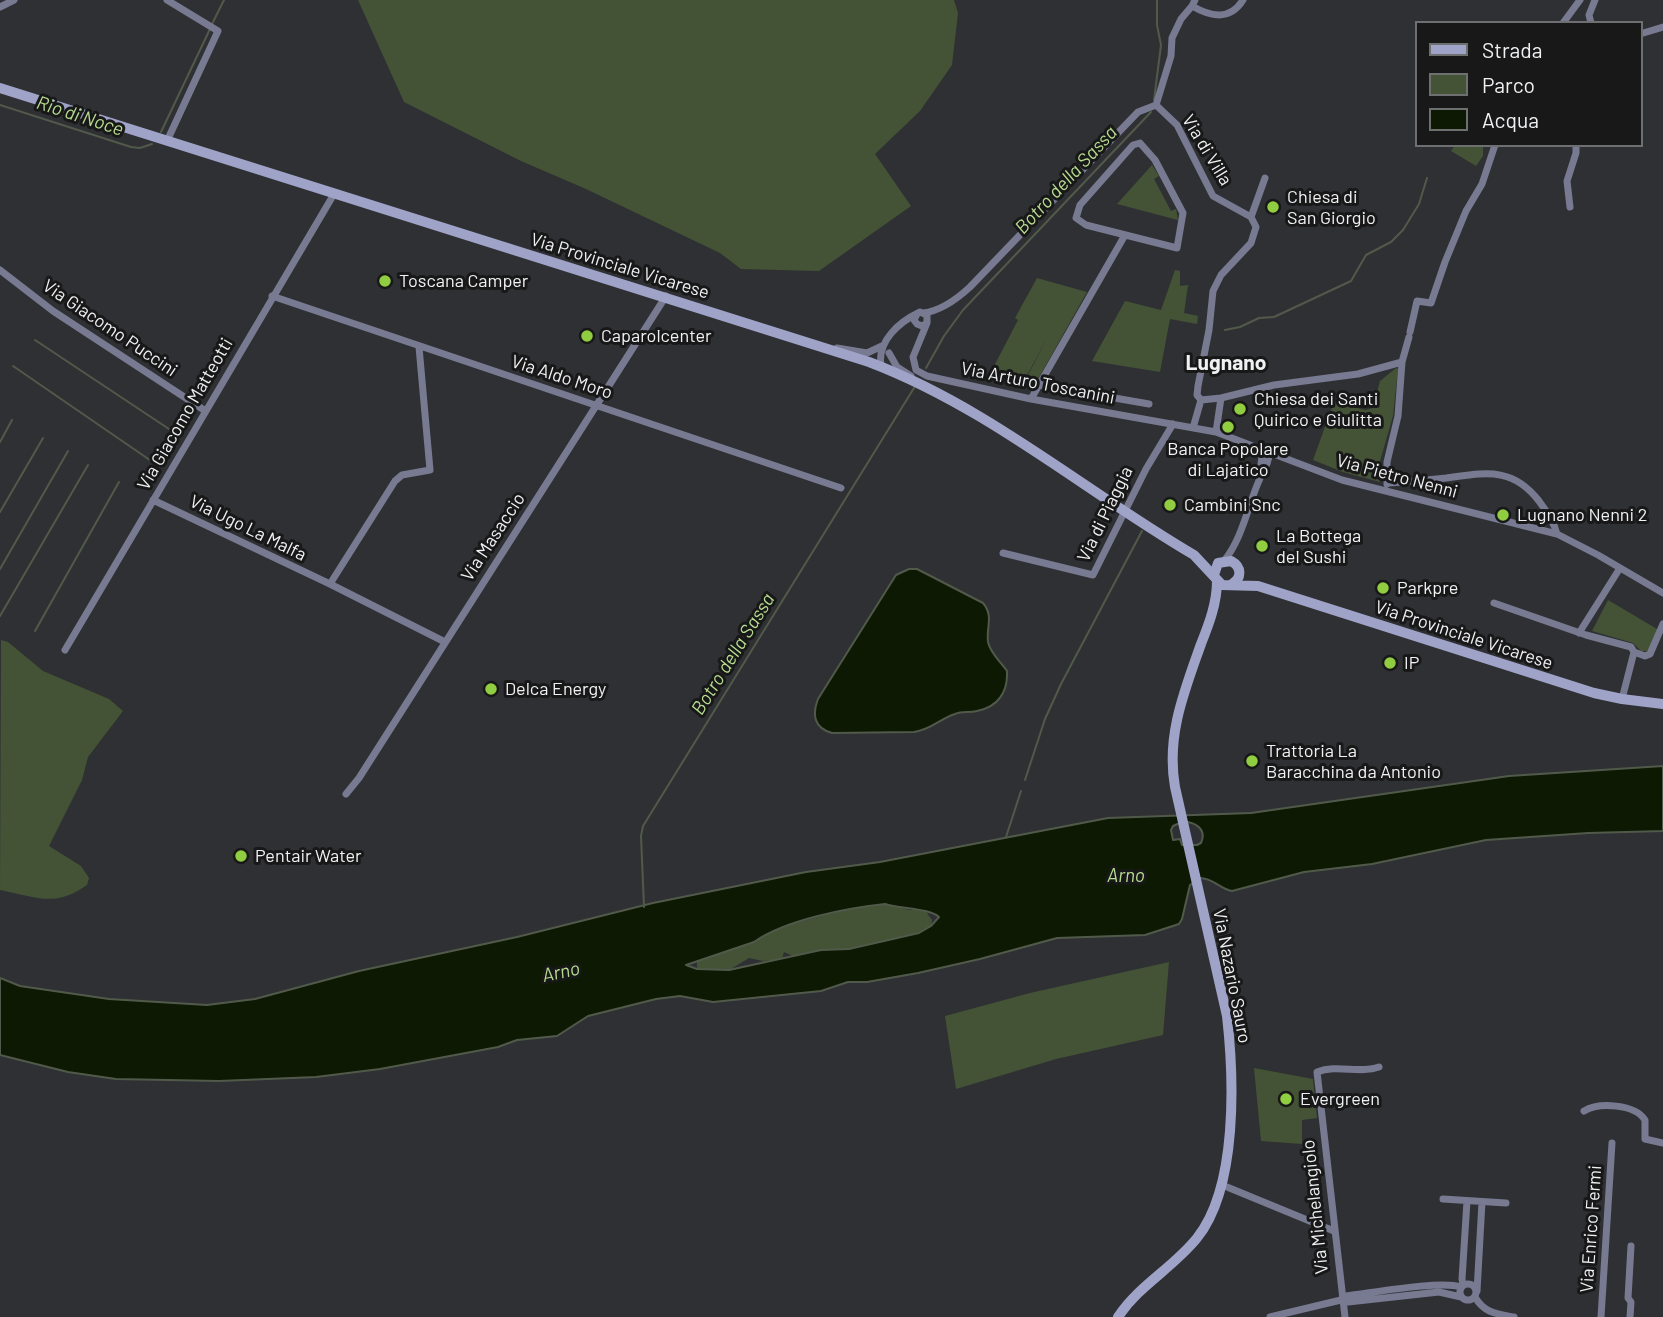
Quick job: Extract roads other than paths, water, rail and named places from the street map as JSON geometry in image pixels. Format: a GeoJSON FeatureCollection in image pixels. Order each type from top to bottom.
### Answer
{"type":"FeatureCollection","features":[{"type":"Feature","properties":{"kind":"main road","name":"Via Provinciale Vicarese"},"geometry":{"type":"LineString","coordinates":[[0,88],[881,366],[952,400],[1194,555],[1216,578]]}},
{"type":"Feature","properties":{"kind":"main road","name":"Via Provinciale Vicarese"},"geometry":{"type":"LineString","coordinates":[[1194,555],[1222,561]]}},
{"type":"Feature","properties":{"kind":"main road"},"geometry":{"type":"LineString","coordinates":[[1222,561],[1231,561],[1238,569],[1236,581],[1231,585],[1222,585],[1216,578],[1216,567],[1222,561]]}},
{"type":"Feature","properties":{"kind":"main road","name":"Via Provinciale Vicarese"},"geometry":{"type":"LineString","coordinates":[[1238,569],[1258,586]]}},
{"type":"Feature","properties":{"kind":"main road","name":"Via Nazario Sauro"},"geometry":{"type":"LineString","coordinates":[[1118,1317],[1136,1293],[1196,1239],[1210,1218],[1220,1195],[1231,1110],[1232,1070],[1227,1016],[1175,787],[1171,757],[1175,726],[1213,610],[1216,578]]}},
{"type":"Feature","properties":{"kind":"main road","name":"Via Provinciale Vicarese"},"geometry":{"type":"LineString","coordinates":[[1231,585],[1258,586],[1594,693],[1663,704]]}},
{"type":"Feature","properties":{"kind":"main road","name":"Via Nazario Sauro"},"geometry":{"type":"LineString","coordinates":[[1213,610],[1231,585]]}},
{"type":"Feature","properties":{"kind":"street"},"geometry":{"type":"LineString","coordinates":[[0,7],[14,0]]}},
{"type":"Feature","properties":{"kind":"street"},"geometry":{"type":"LineString","coordinates":[[167,0],[218,31],[167,141]]}},
{"type":"Feature","properties":{"kind":"street"},"geometry":{"type":"LineString","coordinates":[[824,347],[867,353],[879,349],[899,323],[924,317],[956,299],[1138,112],[1156,105],[1171,56],[1172,37],[1193,3],[1211,15],[1224,16],[1234,12],[1243,0]]}},
{"type":"Feature","properties":{"kind":"street"},"geometry":{"type":"LineString","coordinates":[[1564,21],[1580,0]]}},
{"type":"Feature","properties":{"kind":"street"},"geometry":{"type":"LineString","coordinates":[[1590,21],[1588,15],[1595,0]]}},
{"type":"Feature","properties":{"kind":"street"},"geometry":{"type":"LineString","coordinates":[[1642,33],[1663,27]]}},
{"type":"Feature","properties":{"kind":"street","name":"Via di Villa"},"geometry":{"type":"LineString","coordinates":[[1156,105],[1177,125],[1213,196],[1251,217]]}},
{"type":"Feature","properties":{"kind":"street"},"geometry":{"type":"LineString","coordinates":[[1140,143],[1155,160],[1183,213],[1177,248],[1125,235],[1086,226],[1077,220],[1076,214],[1080,205],[1133,145],[1140,143]]}},
{"type":"Feature","properties":{"kind":"street"},"geometry":{"type":"LineString","coordinates":[[1383,491],[1387,483],[1387,462],[1398,416],[1402,362],[1417,301],[1431,303],[1445,262],[1466,211],[1482,184],[1495,147]]}},
{"type":"Feature","properties":{"kind":"street"},"geometry":{"type":"LineString","coordinates":[[1570,207],[1567,181],[1576,147]]}},
{"type":"Feature","properties":{"kind":"street"},"geometry":{"type":"LineString","coordinates":[[1193,428],[1201,400],[1198,386],[1209,330],[1213,291],[1221,275],[1251,243],[1256,230],[1251,217],[1265,178]]}},
{"type":"Feature","properties":{"kind":"street","name":"Via Giacomo Matteotti"},"geometry":{"type":"LineString","coordinates":[[65,650],[204,410],[334,194]]}},
{"type":"Feature","properties":{"kind":"street"},"geometry":{"type":"LineString","coordinates":[[1031,399],[1125,235]]}},
{"type":"Feature","properties":{"kind":"street","name":"Via Giacomo Puccini"},"geometry":{"type":"LineString","coordinates":[[0,270],[63,318],[204,410]]}},
{"type":"Feature","properties":{"kind":"street","name":"Via Aldo Moro"},"geometry":{"type":"LineString","coordinates":[[272,296],[841,488]]}},
{"type":"Feature","properties":{"kind":"street","name":"Via Masaccio"},"geometry":{"type":"LineString","coordinates":[[346,794],[359,778],[666,296]]}},
{"type":"Feature","properties":{"kind":"street"},"geometry":{"type":"LineString","coordinates":[[904,320],[922,326],[924,317]]}},
{"type":"Feature","properties":{"kind":"street"},"geometry":{"type":"LineString","coordinates":[[921,335],[924,317]]}},
{"type":"Feature","properties":{"kind":"street"},"geometry":{"type":"LineString","coordinates":[[916,324],[921,335]]}},
{"type":"Feature","properties":{"kind":"street"},"geometry":{"type":"LineString","coordinates":[[881,366],[889,353],[894,332]]}},
{"type":"Feature","properties":{"kind":"street","name":"Via Arturo Toscanini"},"geometry":{"type":"LineString","coordinates":[[921,335],[913,357],[915,368],[934,379],[1193,428]]}},
{"type":"Feature","properties":{"kind":"street"},"geometry":{"type":"LineString","coordinates":[[881,366],[885,343]]}},
{"type":"Feature","properties":{"kind":"street"},"geometry":{"type":"LineString","coordinates":[[330,584],[395,481],[402,475],[430,470],[419,347]]}},
{"type":"Feature","properties":{"kind":"street"},"geometry":{"type":"LineString","coordinates":[[889,353],[897,367],[927,386]]}},
{"type":"Feature","properties":{"kind":"street"},"geometry":{"type":"LineString","coordinates":[[1201,400],[1358,374],[1402,362]]}},
{"type":"Feature","properties":{"kind":"street"},"geometry":{"type":"LineString","coordinates":[[1040,385],[1149,404]]}},
{"type":"Feature","properties":{"kind":"street"},"geometry":{"type":"LineString","coordinates":[[1216,432],[1222,398]]}},
{"type":"Feature","properties":{"kind":"street","name":"Via di Piaggia"},"geometry":{"type":"LineString","coordinates":[[1003,553],[1093,575],[1146,469],[1173,424]]}},
{"type":"Feature","properties":{"kind":"street","name":"Via Pietro Nenni"},"geometry":{"type":"LineString","coordinates":[[1193,428],[1216,432],[1342,480],[1557,534],[1663,593]]}},
{"type":"Feature","properties":{"kind":"street"},"geometry":{"type":"LineString","coordinates":[[1266,450],[1266,466]]}},
{"type":"Feature","properties":{"kind":"street"},"geometry":{"type":"LineString","coordinates":[[1259,481],[1266,450]]}},
{"type":"Feature","properties":{"kind":"street"},"geometry":{"type":"LineString","coordinates":[[1238,569],[1235,554],[1237,541],[1259,481],[1266,466],[1282,456]]}},
{"type":"Feature","properties":{"kind":"street"},"geometry":{"type":"LineString","coordinates":[[1387,483],[1481,473],[1507,476],[1517,480],[1537,498],[1557,534]]}},
{"type":"Feature","properties":{"kind":"street","name":"Via Ugo La Malfa"},"geometry":{"type":"LineString","coordinates":[[153,500],[445,642]]}},
{"type":"Feature","properties":{"kind":"street"},"geometry":{"type":"LineString","coordinates":[[1222,561],[1237,541]]}},
{"type":"Feature","properties":{"kind":"street"},"geometry":{"type":"LineString","coordinates":[[1579,633],[1620,568]]}},
{"type":"Feature","properties":{"kind":"street"},"geometry":{"type":"LineString","coordinates":[[1494,603],[1579,633],[1627,645],[1634,652],[1648,656],[1662,626]]}},
{"type":"Feature","properties":{"kind":"street"},"geometry":{"type":"LineString","coordinates":[[1622,699],[1634,652]]}},
{"type":"Feature","properties":{"kind":"street","name":"Via Michelangiolo"},"geometry":{"type":"LineString","coordinates":[[1345,1317],[1317,1072],[1328,1068],[1369,1070],[1378,1066]]}},
{"type":"Feature","properties":{"kind":"street"},"geometry":{"type":"LineString","coordinates":[[1584,1111],[1590,1107],[1610,1107],[1637,1111],[1645,1120],[1645,1139],[1663,1143]]}},
{"type":"Feature","properties":{"kind":"street","name":"Via Enrico Fermi"},"geometry":{"type":"LineString","coordinates":[[1601,1317],[1612,1143]]}},
{"type":"Feature","properties":{"kind":"street"},"geometry":{"type":"LineString","coordinates":[[1227,1187],[1334,1231]]}},
{"type":"Feature","properties":{"kind":"street"},"geometry":{"type":"LineString","coordinates":[[1443,1199],[1506,1203]]}},
{"type":"Feature","properties":{"kind":"street"},"geometry":{"type":"LineString","coordinates":[[1461,1297],[1467,1201]]}},
{"type":"Feature","properties":{"kind":"street"},"geometry":{"type":"LineString","coordinates":[[1341,1300],[1348,1302],[1439,1292],[1468,1300],[1476,1294],[1482,1202]]}},
{"type":"Feature","properties":{"kind":"street"},"geometry":{"type":"LineString","coordinates":[[1630,1317],[1631,1302],[1628,1298],[1631,1246]]}},
{"type":"Feature","properties":{"kind":"street"},"geometry":{"type":"LineString","coordinates":[[1270,1317],[1341,1300],[1346,1296],[1470,1284],[1481,1307],[1514,1317]]}},
{"type":"Feature","properties":{"kind":"water"},"geometry":{"type":"Polygon","coordinates":[[[909,569],[917,569],[983,603],[989,617],[989,646],[1007,671],[1003,692],[991,706],[949,716],[921,731],[826,731],[816,720],[818,699],[896,575],[909,569]]]}},
{"type":"Feature","properties":{"kind":"water","name":"Arno"},"geometry":{"type":"Polygon","coordinates":[[[1663,766],[1663,831],[1486,840],[1372,864],[1304,872],[1232,891],[1200,878],[1190,885],[1179,924],[1145,935],[1057,938],[918,973],[867,982],[848,982],[821,991],[713,1002],[680,996],[656,999],[588,1016],[557,1036],[517,1040],[498,1047],[380,1069],[316,1077],[219,1081],[116,1079],[68,1072],[0,1055],[0,978],[20,986],[109,999],[207,1005],[255,999],[359,971],[517,937],[653,903],[806,872],[880,862],[1108,818],[1251,813],[1509,776],[1663,766]],[[1182,822],[1171,830],[1173,840],[1180,839],[1182,845],[1201,843],[1203,834],[1199,827],[1182,822]],[[885,904],[799,921],[754,942],[686,965],[697,969],[729,970],[821,950],[849,949],[919,933],[939,917],[929,912],[885,904]]]}},
{"type":"Feature","properties":{"kind":"waterway","name":"Rio di Noce"},"geometry":{"type":"LineString","coordinates":[[212,24],[224,0]]}},
{"type":"Feature","properties":{"kind":"waterway","name":"Botro della Sassa"},"geometry":{"type":"LineString","coordinates":[[1154,100],[1161,45],[1157,25],[1157,0]]}},
{"type":"Feature","properties":{"kind":"waterway","name":"Rio di Noce"},"geometry":{"type":"LineString","coordinates":[[161,132],[210,29]]}},
{"type":"Feature","properties":{"kind":"waterway","name":"Rio di Noce"},"geometry":{"type":"LineString","coordinates":[[0,105],[131,147],[140,148],[152,144]]}},
{"type":"Feature","properties":{"kind":"waterway","name":"Botro della Sassa"},"geometry":{"type":"LineString","coordinates":[[926,368],[963,310],[1151,112]]}},
{"type":"Feature","properties":{"kind":"waterway"},"geometry":{"type":"LineString","coordinates":[[1225,330],[1240,327],[1259,318],[1274,317],[1351,281],[1366,255],[1391,242],[1403,230],[1419,204],[1427,178]]}},
{"type":"Feature","properties":{"kind":"waterway"},"geometry":{"type":"LineString","coordinates":[[35,340],[178,435]]}},
{"type":"Feature","properties":{"kind":"waterway"},"geometry":{"type":"LineString","coordinates":[[13,366],[160,467]]}},
{"type":"Feature","properties":{"kind":"waterway","name":"Botro della Sassa"},"geometry":{"type":"LineString","coordinates":[[644,907],[641,836],[643,826],[914,388]]}},
{"type":"Feature","properties":{"kind":"waterway"},"geometry":{"type":"LineString","coordinates":[[0,442],[12,420]]}},
{"type":"Feature","properties":{"kind":"waterway"},"geometry":{"type":"LineString","coordinates":[[0,512],[43,438]]}},
{"type":"Feature","properties":{"kind":"waterway"},"geometry":{"type":"LineString","coordinates":[[0,569],[68,451]]}},
{"type":"Feature","properties":{"kind":"waterway"},"geometry":{"type":"LineString","coordinates":[[0,616],[88,465]]}},
{"type":"Feature","properties":{"kind":"waterway"},"geometry":{"type":"LineString","coordinates":[[35,631],[119,482]]}},
{"type":"Feature","properties":{"kind":"waterway"},"geometry":{"type":"LineString","coordinates":[[1025,780],[1045,719],[1061,684],[1142,531]]}},
{"type":"Feature","properties":{"kind":"waterway"},"geometry":{"type":"LineString","coordinates":[[1006,837],[1021,791]]}},
{"type":"Feature","properties":{"kind":"place","name":"Chiesa di San Giorgio"},"geometry":{"type":"Point","coordinates":[1273,207]}},
{"type":"Feature","properties":{"kind":"place","name":"Toscana Camper"},"geometry":{"type":"Point","coordinates":[385,281]}},
{"type":"Feature","properties":{"kind":"place","name":"Caparolcenter"},"geometry":{"type":"Point","coordinates":[587,336]}},
{"type":"Feature","properties":{"kind":"place","name":"Chiesa dei Santi Quirico e Giulitta"},"geometry":{"type":"Point","coordinates":[1240,409]}},
{"type":"Feature","properties":{"kind":"place","name":"Banca Popolare di Lajatico"},"geometry":{"type":"Point","coordinates":[1228,427]}},
{"type":"Feature","properties":{"kind":"place","name":"Cambini Snc"},"geometry":{"type":"Point","coordinates":[1170,505]}},
{"type":"Feature","properties":{"kind":"place","name":"Lugnano Nenni 2"},"geometry":{"type":"Point","coordinates":[1503,515]}},
{"type":"Feature","properties":{"kind":"place","name":"La Bottega del Sushi"},"geometry":{"type":"Point","coordinates":[1262,546]}},
{"type":"Feature","properties":{"kind":"place","name":"Parkpre"},"geometry":{"type":"Point","coordinates":[1383,588]}},
{"type":"Feature","properties":{"kind":"place","name":"IP"},"geometry":{"type":"Point","coordinates":[1390,663]}},
{"type":"Feature","properties":{"kind":"place","name":"Delca Energy"},"geometry":{"type":"Point","coordinates":[491,689]}},
{"type":"Feature","properties":{"kind":"place","name":"Trattoria La Baracchina da Antonio"},"geometry":{"type":"Point","coordinates":[1252,761]}},
{"type":"Feature","properties":{"kind":"place","name":"Pentair Water"},"geometry":{"type":"Point","coordinates":[241,856]}},
{"type":"Feature","properties":{"kind":"place","name":"Evergreen"},"geometry":{"type":"Point","coordinates":[1286,1099]}},
{"type":"Feature","properties":{"kind":"district","name":"Lugnano"},"geometry":{"type":"Point","coordinates":[1226,363]}}]}
